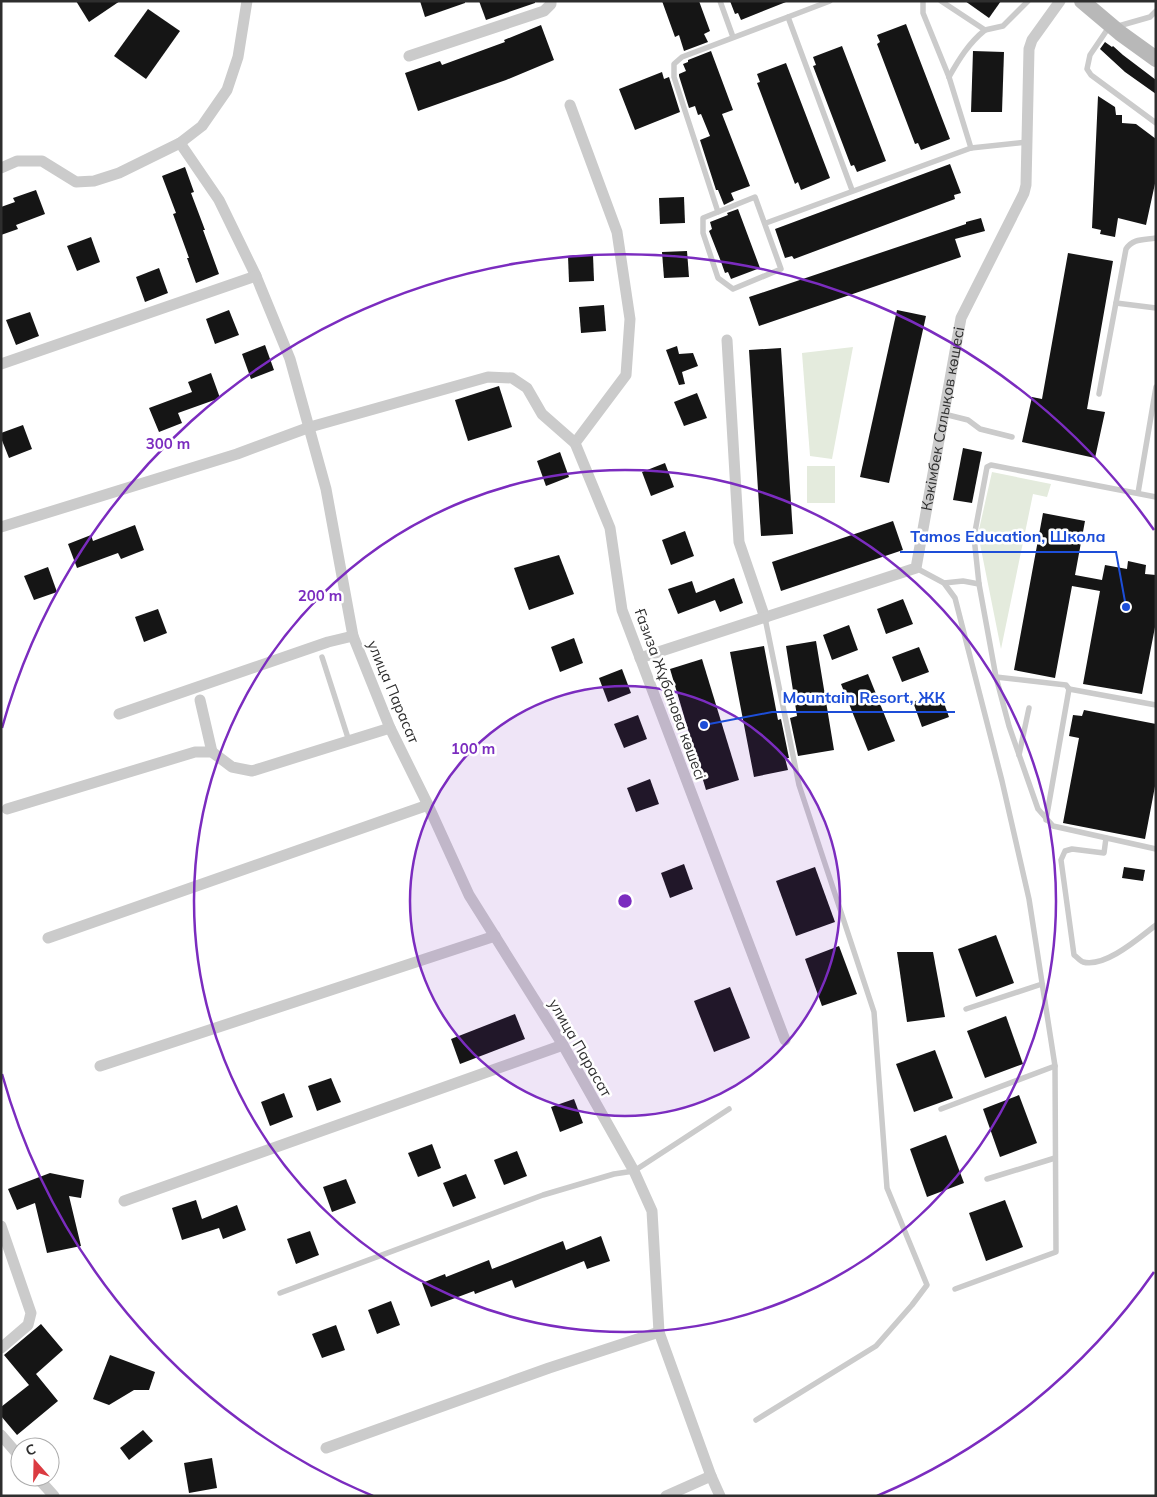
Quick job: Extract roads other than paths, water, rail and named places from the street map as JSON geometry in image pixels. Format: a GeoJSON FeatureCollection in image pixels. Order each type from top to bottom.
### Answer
{"type":"FeatureCollection","features":[{"type":"Feature","properties":{"kind":"street"},"geometry":{"type":"LineString","coordinates":[[1,168],[17,161],[42,161],[76,182],[94,181],[119,173],[180,143],[202,126],[227,90],[238,57],[247,1]]}},
{"type":"Feature","properties":{"kind":"street"},"geometry":{"type":"LineString","coordinates":[[409,56],[544,11],[551,4],[551,1]]}},
{"type":"Feature","properties":{"kind":"street","name":"Кәкімбек Салықов көшесі"},"geometry":{"type":"LineString","coordinates":[[916,568],[961,318],[1024,194],[1029,49],[1032,40],[1060,1]]}},
{"type":"Feature","properties":{"kind":"street"},"geometry":{"type":"LineString","coordinates":[[1082,1],[1156,59]]}},
{"type":"Feature","properties":{"kind":"street"},"geometry":{"type":"LineString","coordinates":[[1,527],[237,454],[310,428],[488,378],[512,378],[526,388],[542,414],[575,443],[626,375],[630,319],[617,232],[570,105]]}},
{"type":"Feature","properties":{"kind":"street","name":"улица Парасат"},"geometry":{"type":"LineString","coordinates":[[180,143],[219,200],[256,276],[290,359],[326,489],[354,636],[390,728],[428,805],[468,895],[562,1045],[634,1171],[652,1211],[659,1332],[720,1496]]}},
{"type":"Feature","properties":{"kind":"street"},"geometry":{"type":"LineString","coordinates":[[1,364],[256,276]]}},
{"type":"Feature","properties":{"kind":"street"},"geometry":{"type":"LineString","coordinates":[[727,340],[739,542],[765,618]]}},
{"type":"Feature","properties":{"kind":"street","name":"Ғазиза Жұбанова көшесі"},"geometry":{"type":"LineString","coordinates":[[575,443],[610,528],[622,610],[785,1040]]}},
{"type":"Feature","properties":{"kind":"street"},"geometry":{"type":"LineString","coordinates":[[640,658],[916,568]]}},
{"type":"Feature","properties":{"kind":"street"},"geometry":{"type":"LineString","coordinates":[[120,714],[328,642],[354,636]]}},
{"type":"Feature","properties":{"kind":"street"},"geometry":{"type":"LineString","coordinates":[[200,700],[212,752]]}},
{"type":"Feature","properties":{"kind":"street"},"geometry":{"type":"LineString","coordinates":[[7,810],[195,752],[212,752],[232,767],[252,771],[390,728]]}},
{"type":"Feature","properties":{"kind":"street"},"geometry":{"type":"LineString","coordinates":[[48,938],[428,805]]}},
{"type":"Feature","properties":{"kind":"street"},"geometry":{"type":"LineString","coordinates":[[100,1066],[495,936]]}},
{"type":"Feature","properties":{"kind":"street"},"geometry":{"type":"LineString","coordinates":[[124,1201],[562,1045]]}},
{"type":"Feature","properties":{"kind":"street"},"geometry":{"type":"LineString","coordinates":[[1,1226],[32,1313],[28,1325],[1,1348]]}},
{"type":"Feature","properties":{"kind":"street"},"geometry":{"type":"LineString","coordinates":[[326,1448],[549,1368],[659,1332]]}},
{"type":"Feature","properties":{"kind":"street"},"geometry":{"type":"LineString","coordinates":[[1,1435],[10,1445]]}},
{"type":"Feature","properties":{"kind":"street"},"geometry":{"type":"LineString","coordinates":[[666,1496],[711,1476]]}},
{"type":"Feature","properties":{"kind":"lane"},"geometry":{"type":"LineString","coordinates":[[720,1],[733,36]]}},
{"type":"Feature","properties":{"kind":"lane"},"geometry":{"type":"LineString","coordinates":[[718,212],[674,76],[674,64],[682,57],[733,36],[830,1]]}},
{"type":"Feature","properties":{"kind":"lane"},"geometry":{"type":"LineString","coordinates":[[923,1],[923,13],[949,77],[971,148]]}},
{"type":"Feature","properties":{"kind":"lane"},"geometry":{"type":"LineString","coordinates":[[941,1],[985,30]]}},
{"type":"Feature","properties":{"kind":"lane"},"geometry":{"type":"LineString","coordinates":[[949,77],[964,51],[973,40],[985,30],[1003,26],[1028,1]]}},
{"type":"Feature","properties":{"kind":"lane"},"geometry":{"type":"LineString","coordinates":[[1156,11],[1150,17],[1112,26],[1090,54],[1087,69],[1091,75],[1156,123]]}},
{"type":"Feature","properties":{"kind":"lane"},"geometry":{"type":"LineString","coordinates":[[788,17],[852,190]]}},
{"type":"Feature","properties":{"kind":"lane"},"geometry":{"type":"LineString","coordinates":[[766,223],[971,148],[1027,142]]}},
{"type":"Feature","properties":{"kind":"lane"},"geometry":{"type":"LineString","coordinates":[[755,197],[766,223],[781,269],[732,288],[718,278],[703,233],[703,218],[755,197]]}},
{"type":"Feature","properties":{"kind":"lane"},"geometry":{"type":"LineString","coordinates":[[1099,394],[1126,249],[1135,240],[1156,238]]}},
{"type":"Feature","properties":{"kind":"lane"},"geometry":{"type":"LineString","coordinates":[[1116,304],[1156,308]]}},
{"type":"Feature","properties":{"kind":"lane"},"geometry":{"type":"LineString","coordinates":[[1138,493],[1156,387]]}},
{"type":"Feature","properties":{"kind":"lane"},"geometry":{"type":"LineString","coordinates":[[944,414],[968,420],[980,429],[1012,438]]}},
{"type":"Feature","properties":{"kind":"lane"},"geometry":{"type":"LineString","coordinates":[[1156,497],[991,465],[987,466],[974,537],[979,584],[996,677],[1009,726],[1038,809],[1053,826],[1156,849]]}},
{"type":"Feature","properties":{"kind":"lane"},"geometry":{"type":"LineString","coordinates":[[916,568],[944,583],[955,598],[1002,781],[1029,900],[1055,1066],[1056,1252],[955,1289]]}},
{"type":"Feature","properties":{"kind":"lane"},"geometry":{"type":"LineString","coordinates":[[944,583],[963,581],[979,584]]}},
{"type":"Feature","properties":{"kind":"lane"},"geometry":{"type":"LineString","coordinates":[[756,1420],[876,1346],[912,1305],[927,1284],[887,1188],[874,1012],[798,785],[765,618]]}},
{"type":"Feature","properties":{"kind":"lane"},"geometry":{"type":"LineString","coordinates":[[322,658],[349,740]]}},
{"type":"Feature","properties":{"kind":"lane"},"geometry":{"type":"LineString","coordinates":[[996,677],[1066,685],[1068,689],[1156,706]]}},
{"type":"Feature","properties":{"kind":"lane"},"geometry":{"type":"LineString","coordinates":[[1046,820],[1068,689]]}},
{"type":"Feature","properties":{"kind":"lane"},"geometry":{"type":"LineString","coordinates":[[1019,755],[1029,708]]}},
{"type":"Feature","properties":{"kind":"lane"},"geometry":{"type":"LineString","coordinates":[[1106,838],[1104,853],[1072,849],[1065,851],[1061,860],[1074,955],[1082,962],[1096,962],[1123,950],[1156,925]]}},
{"type":"Feature","properties":{"kind":"lane"},"geometry":{"type":"LineString","coordinates":[[966,1009],[1042,984]]}},
{"type":"Feature","properties":{"kind":"lane"},"geometry":{"type":"LineString","coordinates":[[941,1109],[1055,1066]]}},
{"type":"Feature","properties":{"kind":"lane"},"geometry":{"type":"LineString","coordinates":[[280,1293],[543,1195],[614,1174],[634,1171],[728,1109]]}},
{"type":"Feature","properties":{"kind":"lane"},"geometry":{"type":"LineString","coordinates":[[987,1179],[1056,1158]]}},
{"type":"Feature","properties":{"kind":"place","name":"Tamos Education, Школа"},"geometry":{"type":"Point","coordinates":[1126,607]}},
{"type":"Feature","properties":{"kind":"place","name":"Mountain Resort, ЖК"},"geometry":{"type":"Point","coordinates":[704,725]}}]}
